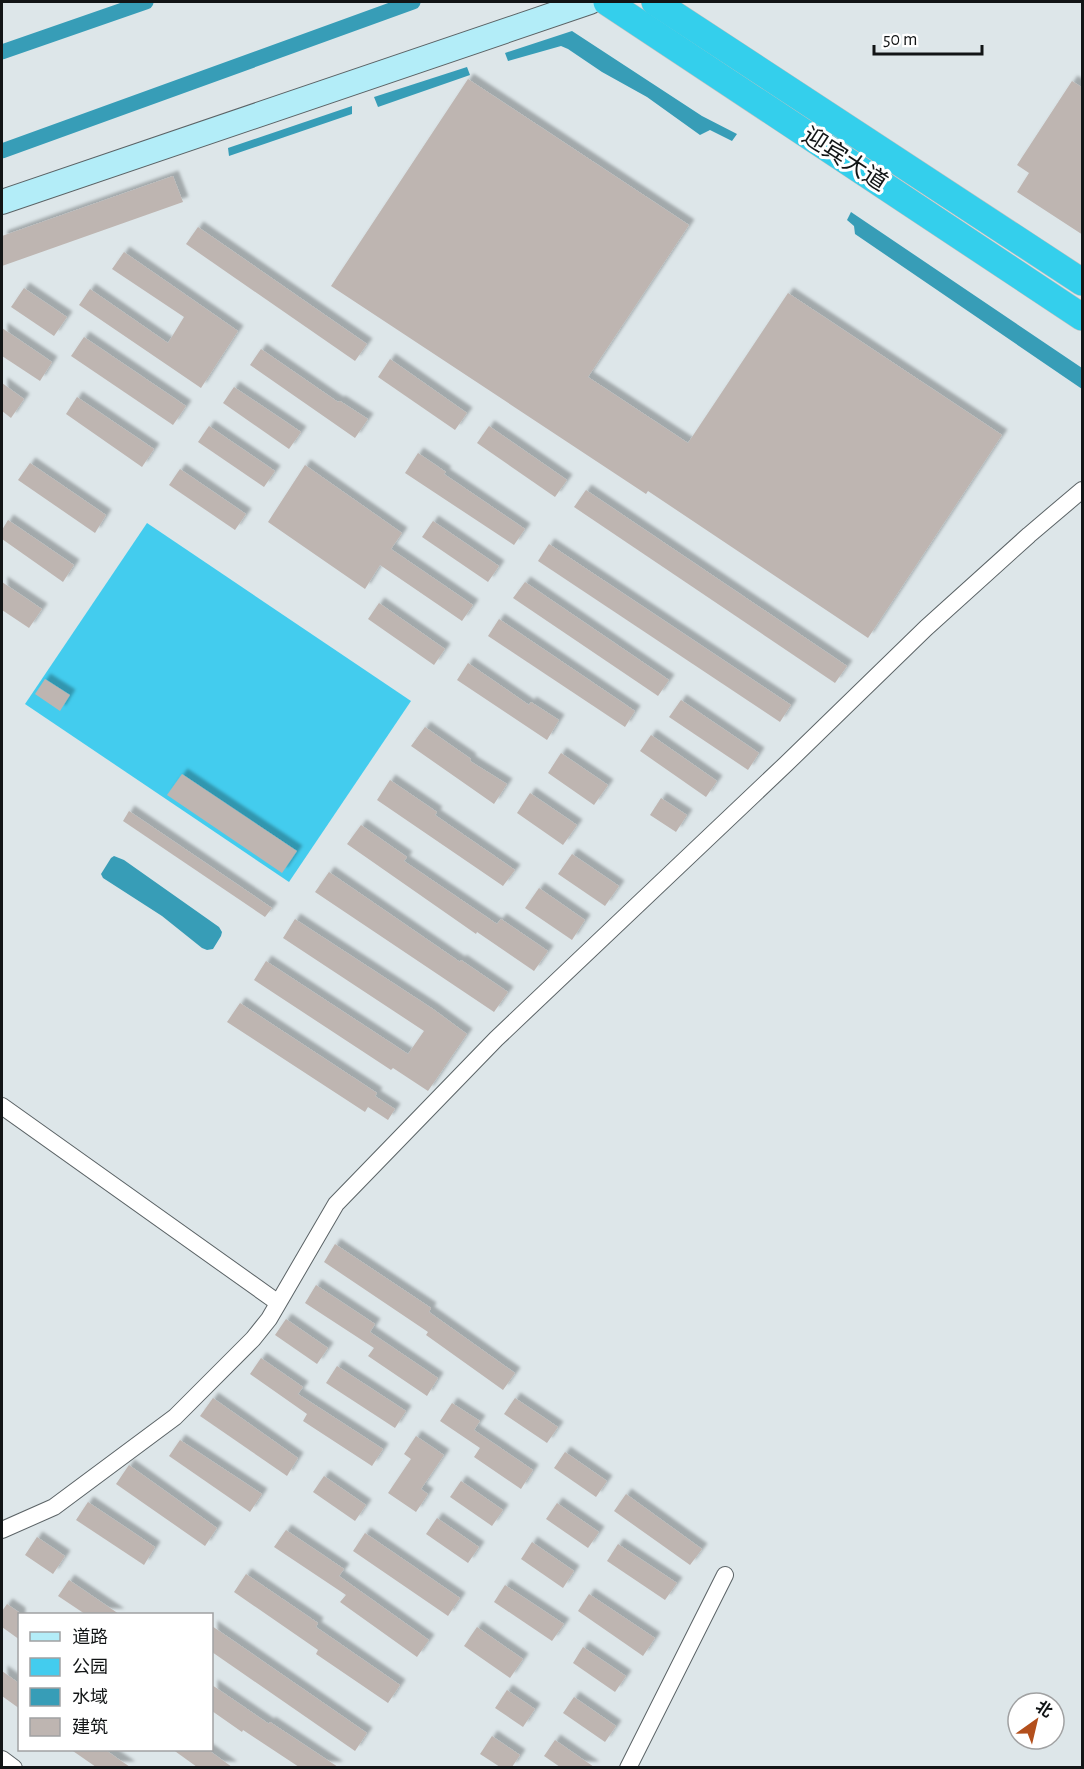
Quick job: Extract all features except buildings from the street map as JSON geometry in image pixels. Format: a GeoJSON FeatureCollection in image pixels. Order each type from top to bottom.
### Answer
{"type":"FeatureCollection","features":[{"type":"Feature","properties":{"kind":"highway","name":"迎宾大道"},"geometry":{"type":"LineString","coordinates":[[607,2],[1083,317]]}},
{"type":"Feature","properties":{"kind":"highway","name":"迎宾大道"},"geometry":{"type":"LineString","coordinates":[[656,2],[1083,282]]}},
{"type":"Feature","properties":{"kind":"main road"},"geometry":{"type":"LineString","coordinates":[[2,202],[590,2]]}},
{"type":"Feature","properties":{"kind":"street"},"geometry":{"type":"LineString","coordinates":[[2,1530],[54,1507],[175,1417],[253,1339],[269,1319],[336,1204],[496,1039],[770,780],[926,628],[1029,535],[1083,490]]}},
{"type":"Feature","properties":{"kind":"street"},"geometry":{"type":"LineString","coordinates":[[2,1106],[278,1302]]}},
{"type":"Feature","properties":{"kind":"street"},"geometry":{"type":"LineString","coordinates":[[628,1767],[725,1575]]}},
{"type":"Feature","properties":{"kind":"street"},"geometry":{"type":"LineString","coordinates":[[2,1759],[14,1767]]}},
{"type":"Feature","properties":{"kind":"green space"},"geometry":{"type":"Polygon","coordinates":[[[147,523],[411,701],[289,882],[25,704],[147,523]]]}},
{"type":"Feature","properties":{"kind":"water"},"geometry":{"type":"Polygon","coordinates":[[[572,31],[702,116],[737,134],[732,141],[710,130],[700,135],[647,97],[561,46],[508,61],[505,53],[572,31]]]}},
{"type":"Feature","properties":{"kind":"water"},"geometry":{"type":"Polygon","coordinates":[[[467,67],[470,75],[378,107],[374,97],[467,67]]]}},
{"type":"Feature","properties":{"kind":"water"},"geometry":{"type":"Polygon","coordinates":[[[352,106],[352,114],[229,156],[228,148],[352,106]]]}},
{"type":"Feature","properties":{"kind":"water"},"geometry":{"type":"Polygon","coordinates":[[[851,212],[1082,368],[1082,389],[855,234],[854,226],[847,220],[851,212]]]}},
{"type":"Feature","properties":{"kind":"water"},"geometry":{"type":"Polygon","coordinates":[[[114,856],[124,860],[219,927],[222,932],[221,936],[213,949],[202,948],[162,916],[103,878],[101,874],[114,856]]]}},
{"type":"Feature","properties":{"kind":"waterway"},"geometry":{"type":"LineString","coordinates":[[2,52],[146,2]]}},
{"type":"Feature","properties":{"kind":"waterway"},"geometry":{"type":"LineString","coordinates":[[2,151],[413,2]]}}]}
